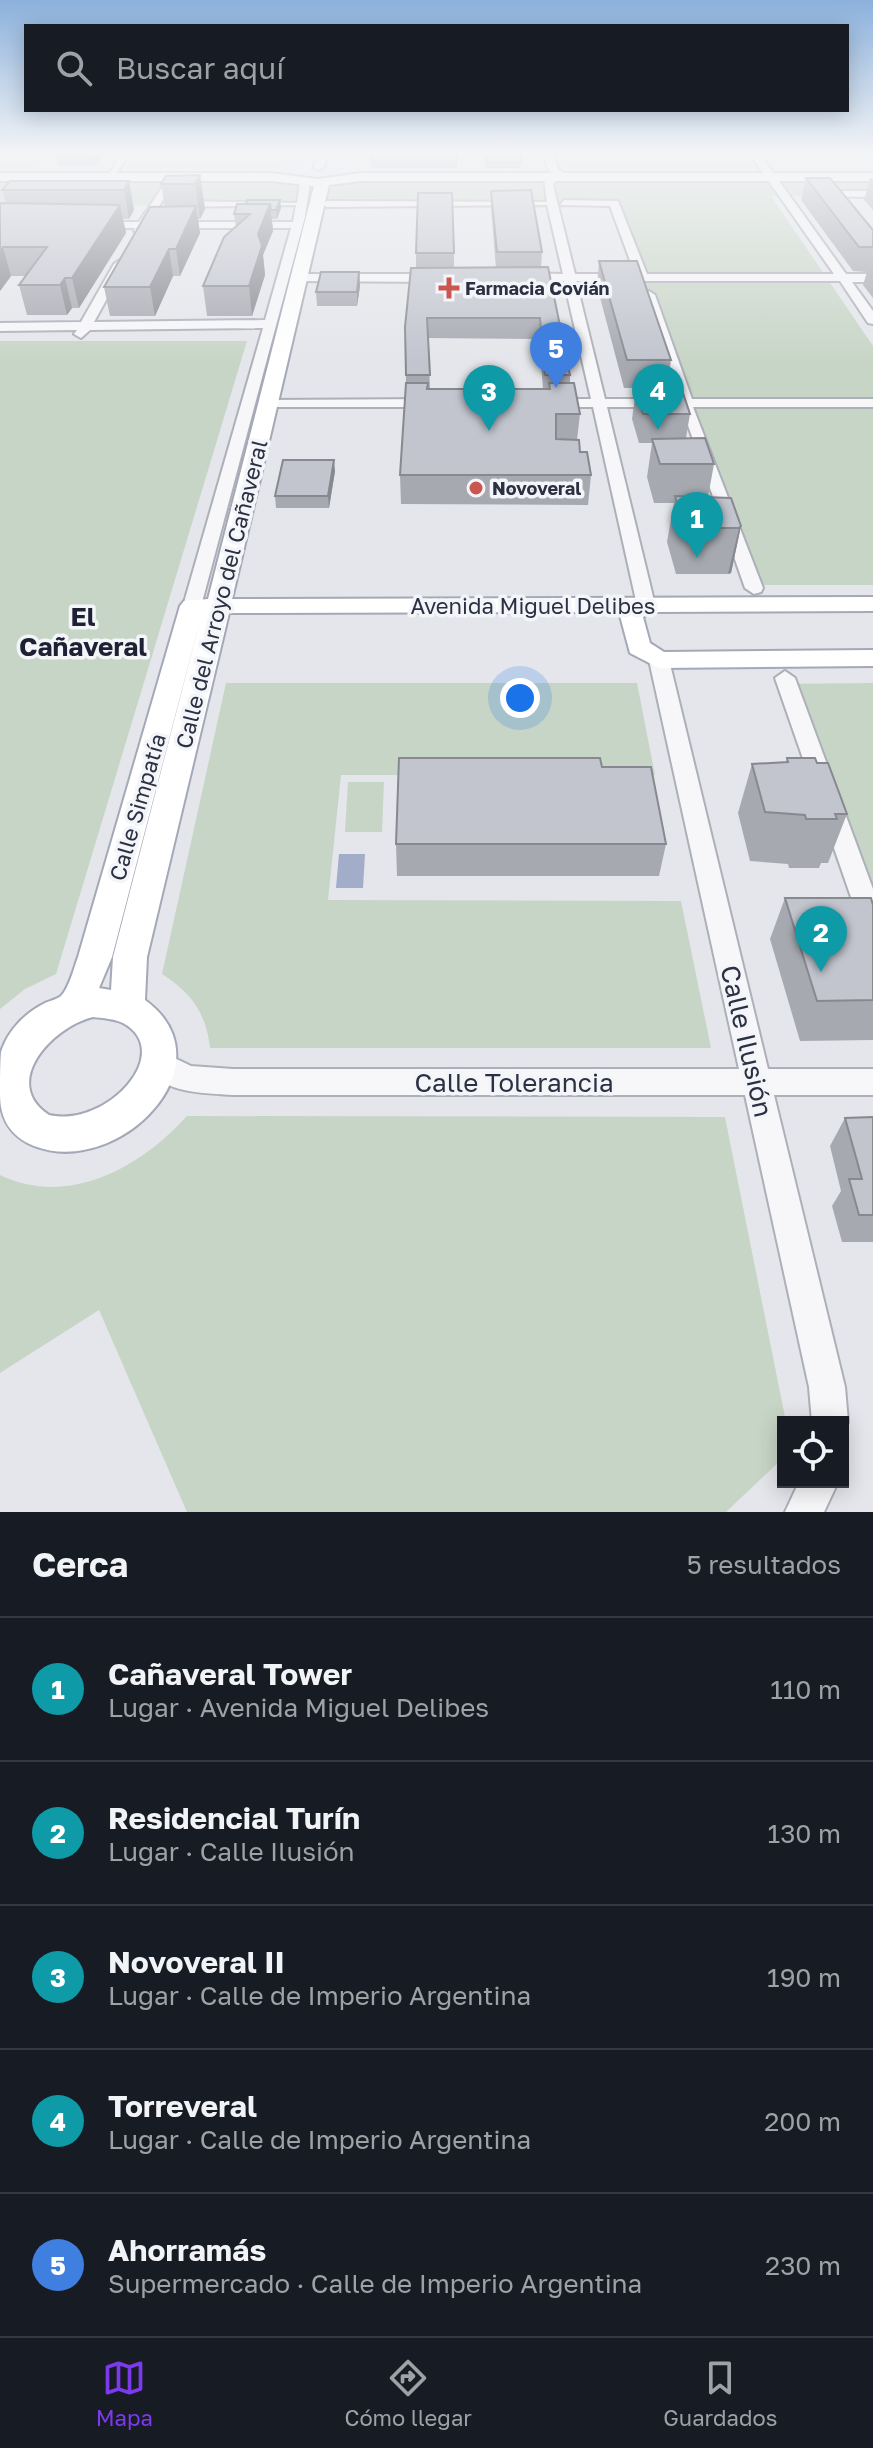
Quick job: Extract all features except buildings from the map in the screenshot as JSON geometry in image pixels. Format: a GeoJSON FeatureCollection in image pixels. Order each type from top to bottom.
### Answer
{"type":"FeatureCollection","features":[{"type":"Feature","properties":{"kind":"main road","name":"Calle del Arroyo del Cañaveral"},"geometry":{"type":"LineString","coordinates":[[127,1006],[130,957],[205,606],[269,404],[311,224]]}},
{"type":"Feature","properties":{"kind":"main road","name":"Avenida Miguel Delibes"},"geometry":{"type":"LineString","coordinates":[[205,606],[873,604]]}},
{"type":"Feature","properties":{"kind":"main road"},"geometry":{"type":"LineString","coordinates":[[646,605],[630,614],[639,647],[659,660],[873,658]]}},
{"type":"Feature","properties":{"kind":"main road","name":"Calle Simpatía"},"geometry":{"type":"LineString","coordinates":[[74,1006],[95,957],[205,606]]}},
{"type":"Feature","properties":{"kind":"main road"},"geometry":{"type":"LineString","coordinates":[[111,1002],[127,1006],[150,1023],[157,1035],[160,1064],[145,1095],[132,1109],[98,1130],[61,1135],[14,1129],[13,1105],[4,1083],[15,1056],[29,1035],[42,1023],[74,1006],[111,1002]]}},
{"type":"Feature","properties":{"kind":"street"},"geometry":{"type":"LineString","coordinates":[[557,224],[646,605]]}},
{"type":"Feature","properties":{"kind":"street"},"geometry":{"type":"LineString","coordinates":[[622,224],[754,588]]}},
{"type":"Feature","properties":{"kind":"street"},"geometry":{"type":"LineString","coordinates":[[804,224],[873,320]]}},
{"type":"Feature","properties":{"kind":"street"},"geometry":{"type":"LineString","coordinates":[[87,225],[297,225]]}},
{"type":"Feature","properties":{"kind":"street"},"geometry":{"type":"LineString","coordinates":[[83,330],[142,225]]}},
{"type":"Feature","properties":{"kind":"street","name":"Calle del Arroyo del Cañaveral"},"geometry":{"type":"LineString","coordinates":[[205,606],[269,330],[297,225]]}},
{"type":"Feature","properties":{"kind":"street"},"geometry":{"type":"LineString","coordinates":[[510,277],[873,278]]}},
{"type":"Feature","properties":{"kind":"street"},"geometry":{"type":"LineString","coordinates":[[298,278],[449,278]]}},
{"type":"Feature","properties":{"kind":"street"},"geometry":{"type":"LineString","coordinates":[[0,327],[260,333],[269,330]]}},
{"type":"Feature","properties":{"kind":"street"},"geometry":{"type":"LineString","coordinates":[[0,334],[83,330]]}},
{"type":"Feature","properties":{"kind":"street"},"geometry":{"type":"LineString","coordinates":[[269,404],[441,403]]}},
{"type":"Feature","properties":{"kind":"street"},"geometry":{"type":"LineString","coordinates":[[533,403],[873,403]]}},
{"type":"Feature","properties":{"kind":"street","name":"Calle Ilusión"},"geometry":{"type":"LineString","coordinates":[[659,660],[827,1387],[829,1416]]}},
{"type":"Feature","properties":{"kind":"street"},"geometry":{"type":"LineString","coordinates":[[785,678],[873,923]]}},
{"type":"Feature","properties":{"kind":"street","name":"Calle Tolerancia"},"geometry":{"type":"LineString","coordinates":[[160,1064],[187,1079],[233,1082],[873,1082]]}},
{"type":"Feature","properties":{"kind":"street"},"geometry":{"type":"LineString","coordinates":[[804,1512],[816,1488]]}},
{"type":"Feature","properties":{"kind":"green space"},"geometry":{"type":"Polygon","coordinates":[[[618,224],[790,224],[873,346],[873,585],[745,585],[618,224]]]}},
{"type":"Feature","properties":{"kind":"green space"},"geometry":{"type":"Polygon","coordinates":[[[0,341],[247,341],[56,974],[25,989],[0,1009],[0,341]]]}},
{"type":"Feature","properties":{"kind":"green space"},"geometry":{"type":"Polygon","coordinates":[[[226,683],[637,683],[655,775],[341,775],[328,900],[681,901],[711,1048],[210,1048],[201,1014],[189,996],[162,974],[226,683]]]}},
{"type":"Feature","properties":{"kind":"green space"},"geometry":{"type":"Polygon","coordinates":[[[873,683],[873,955],[778,684],[873,683]]]}},
{"type":"Feature","properties":{"kind":"green space"},"geometry":{"type":"Polygon","coordinates":[[[348,782],[384,782],[382,832],[345,832],[348,782]]]}},
{"type":"Feature","properties":{"kind":"green space"},"geometry":{"type":"Polygon","coordinates":[[[187,1116],[725,1117],[785,1416],[777,1416],[777,1464],[726,1512],[187,1512],[99,1310],[0,1373],[0,1175],[26,1184],[52,1187],[77,1184],[126,1166],[169,1135],[187,1116]]]}},
{"type":"Feature","properties":{"kind":"water"},"geometry":{"type":"Polygon","coordinates":[[[339,854],[365,854],[363,888],[336,888],[339,854]]]}},
{"type":"Feature","properties":{"kind":"place","name":"Farmacia Covián"},"geometry":{"type":"Point","coordinates":[449,288]}},
{"type":"Feature","properties":{"kind":"place","name":"Ahorramás"},"geometry":{"type":"Point","coordinates":[556,388]}},
{"type":"Feature","properties":{"kind":"place","name":"Torreveral"},"geometry":{"type":"Point","coordinates":[658,430]}},
{"type":"Feature","properties":{"kind":"place","name":"Novoveral II"},"geometry":{"type":"Point","coordinates":[489,431]}},
{"type":"Feature","properties":{"kind":"place","name":"Novoveral"},"geometry":{"type":"Point","coordinates":[476,488]}},
{"type":"Feature","properties":{"kind":"place","name":"Cañaveral Tower"},"geometry":{"type":"Point","coordinates":[697,558]}},
{"type":"Feature","properties":{"kind":"place","name":"Residencial Turín"},"geometry":{"type":"Point","coordinates":[821,972]}},
{"type":"Feature","properties":{"kind":"district","name":"El Cañaveral"},"geometry":{"type":"Point","coordinates":[83,631]}}]}
